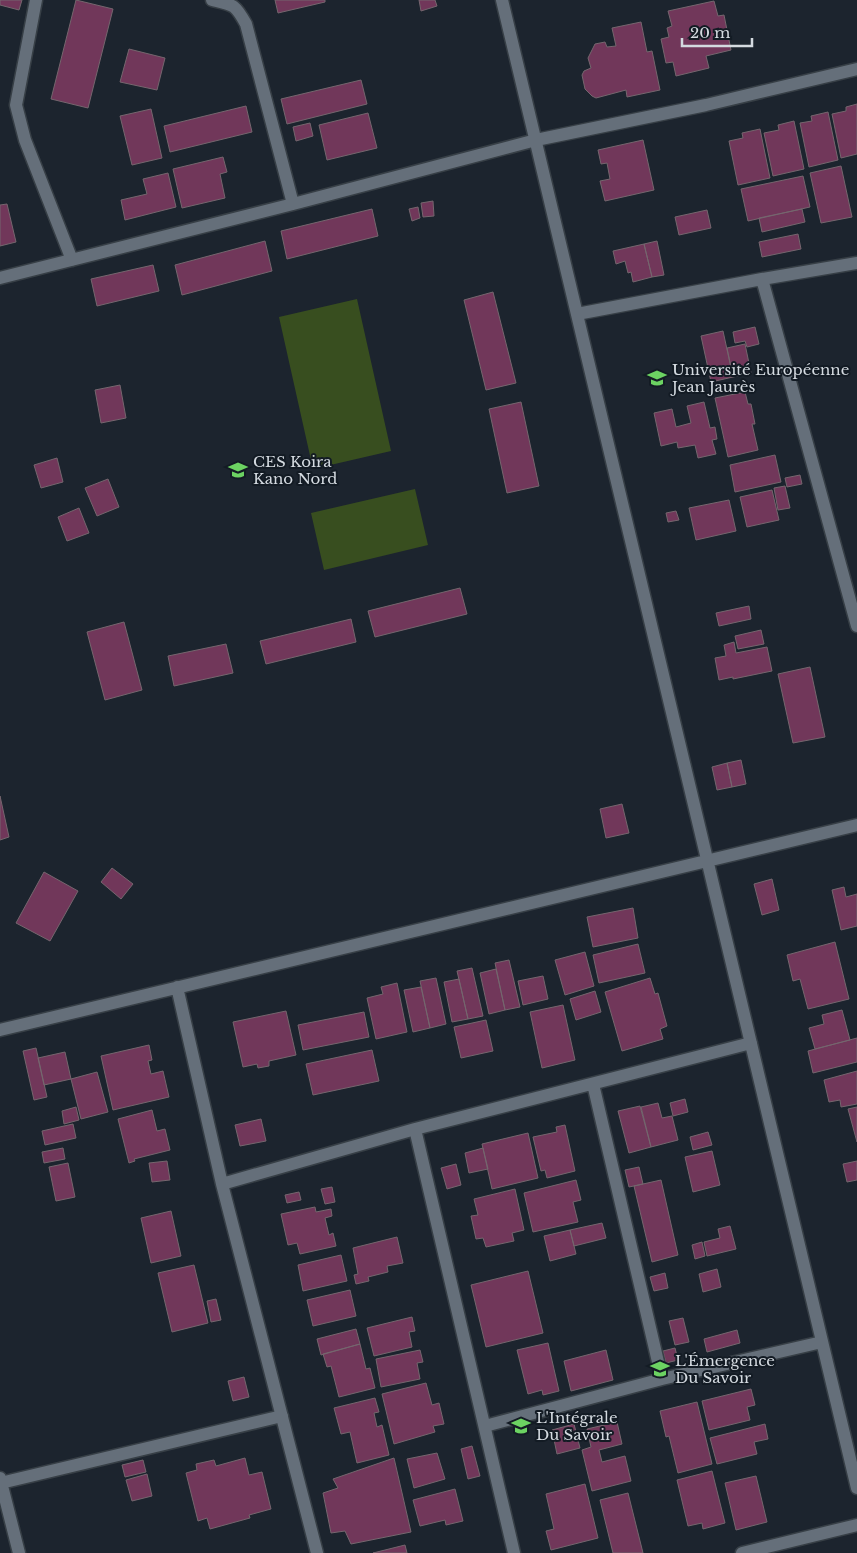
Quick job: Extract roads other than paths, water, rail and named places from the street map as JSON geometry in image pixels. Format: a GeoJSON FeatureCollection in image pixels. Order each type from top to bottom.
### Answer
{"type":"FeatureCollection","features":[{"type":"Feature","properties":{"kind":"street"},"geometry":{"type":"LineString","coordinates":[[36,0],[16,105],[25,140],[72,260]]}},
{"type":"Feature","properties":{"kind":"street"},"geometry":{"type":"LineString","coordinates":[[212,0],[231,4],[236,8],[246,24],[293,204]]}},
{"type":"Feature","properties":{"kind":"street"},"geometry":{"type":"LineString","coordinates":[[502,0],[822,1342],[854,1460],[857,1488]]}},
{"type":"Feature","properties":{"kind":"street"},"geometry":{"type":"LineString","coordinates":[[0,278],[536,140],[706,105],[857,69]]}},
{"type":"Feature","properties":{"kind":"street"},"geometry":{"type":"LineString","coordinates":[[577,314],[857,263]]}},
{"type":"Feature","properties":{"kind":"street"},"geometry":{"type":"LineString","coordinates":[[762,279],[857,626]]}},
{"type":"Feature","properties":{"kind":"street"},"geometry":{"type":"LineString","coordinates":[[0,1030],[857,825]]}},
{"type":"Feature","properties":{"kind":"street"},"geometry":{"type":"LineString","coordinates":[[177,988],[222,1184],[317,1553]]}},
{"type":"Feature","properties":{"kind":"street"},"geometry":{"type":"LineString","coordinates":[[222,1184],[416,1129],[751,1043]]}},
{"type":"Feature","properties":{"kind":"street"},"geometry":{"type":"LineString","coordinates":[[593,1084],[662,1379]]}},
{"type":"Feature","properties":{"kind":"street"},"geometry":{"type":"LineString","coordinates":[[416,1129],[514,1553]]}},
{"type":"Feature","properties":{"kind":"street"},"geometry":{"type":"LineString","coordinates":[[485,1426],[662,1379],[822,1342]]}},
{"type":"Feature","properties":{"kind":"street"},"geometry":{"type":"LineString","coordinates":[[19,1553],[1,1480],[282,1416]]}},
{"type":"Feature","properties":{"kind":"street"},"geometry":{"type":"LineString","coordinates":[[742,1553],[857,1524]]}},
{"type":"Feature","properties":{"kind":"place","name":"Université Européenne Jean Jaurès"},"geometry":{"type":"Point","coordinates":[657,378]}},
{"type":"Feature","properties":{"kind":"place","name":"CES Koira Kano Nord"},"geometry":{"type":"Point","coordinates":[238,470]}},
{"type":"Feature","properties":{"kind":"place","name":"L'Émergence Du Savoir"},"geometry":{"type":"Point","coordinates":[660,1369]}},
{"type":"Feature","properties":{"kind":"place","name":"L'Intégrale Du Savoir"},"geometry":{"type":"Point","coordinates":[521,1426]}}]}
